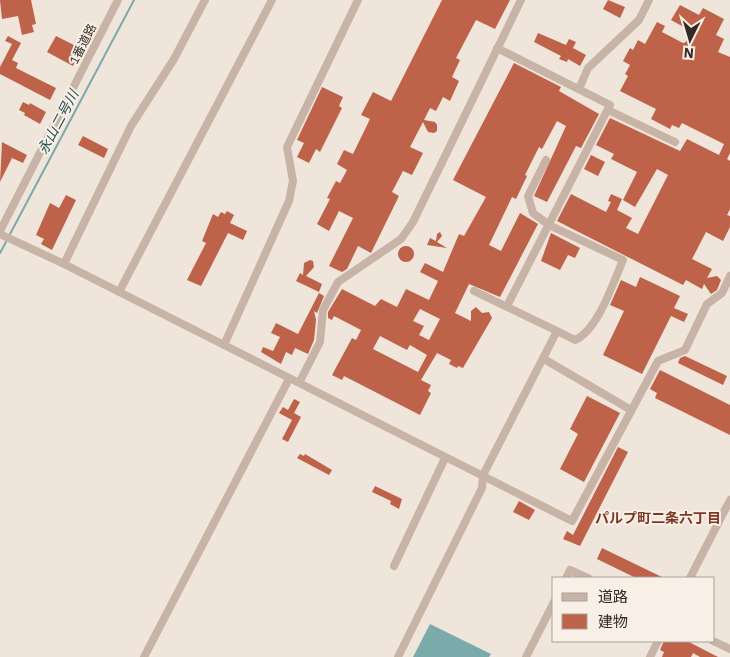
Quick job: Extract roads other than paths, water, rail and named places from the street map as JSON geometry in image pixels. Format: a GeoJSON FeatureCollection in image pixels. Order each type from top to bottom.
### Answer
{"type":"FeatureCollection","features":[{"type":"Feature","properties":{"kind":"street","name":"1番道路"},"geometry":{"type":"LineString","coordinates":[[1,234],[118,0]]}},
{"type":"Feature","properties":{"kind":"street"},"geometry":{"type":"LineString","coordinates":[[64,264],[131,126],[174,59],[205,0]]}},
{"type":"Feature","properties":{"kind":"street"},"geometry":{"type":"LineString","coordinates":[[119,292],[272,0]]}},
{"type":"Feature","properties":{"kind":"street"},"geometry":{"type":"LineString","coordinates":[[224,345],[288,201],[292,181],[287,147],[358,0]]}},
{"type":"Feature","properties":{"kind":"street"},"geometry":{"type":"LineString","coordinates":[[299,383],[320,342],[323,310],[338,282],[401,239],[413,222],[521,0]]}},
{"type":"Feature","properties":{"kind":"street"},"geometry":{"type":"LineString","coordinates":[[579,89],[588,68],[639,20],[649,0]]}},
{"type":"Feature","properties":{"kind":"street"},"geometry":{"type":"LineString","coordinates":[[497,48],[610,105],[507,306]]}},
{"type":"Feature","properties":{"kind":"street"},"geometry":{"type":"LineString","coordinates":[[608,110],[675,142]]}},
{"type":"Feature","properties":{"kind":"street"},"geometry":{"type":"LineString","coordinates":[[474,291],[575,340],[584,336],[592,326],[624,260],[549,225],[533,213],[528,196],[546,160]]}},
{"type":"Feature","properties":{"kind":"street"},"geometry":{"type":"LineString","coordinates":[[1,234],[572,521],[658,361],[685,350],[706,304],[722,293],[730,276]]}},
{"type":"Feature","properties":{"kind":"street"},"geometry":{"type":"LineString","coordinates":[[398,657],[482,488],[483,475],[557,331]]}},
{"type":"Feature","properties":{"kind":"street"},"geometry":{"type":"LineString","coordinates":[[544,359],[631,410]]}},
{"type":"Feature","properties":{"kind":"street"},"geometry":{"type":"LineString","coordinates":[[144,657],[289,379]]}},
{"type":"Feature","properties":{"kind":"street"},"geometry":{"type":"LineString","coordinates":[[394,566],[445,458]]}},
{"type":"Feature","properties":{"kind":"street"},"geometry":{"type":"LineString","coordinates":[[691,577],[730,500]]}},
{"type":"Feature","properties":{"kind":"street"},"geometry":{"type":"LineString","coordinates":[[566,577],[570,570],[586,577]]}},
{"type":"Feature","properties":{"kind":"street"},"geometry":{"type":"LineString","coordinates":[[526,657],[552,606]]}},
{"type":"Feature","properties":{"kind":"street"},"geometry":{"type":"LineString","coordinates":[[650,657],[658,642]]}},
{"type":"Feature","properties":{"kind":"street"},"geometry":{"type":"LineString","coordinates":[[715,642],[730,649]]}},
{"type":"Feature","properties":{"kind":"water"},"geometry":{"type":"Polygon","coordinates":[[[430,624],[491,654],[489,657],[413,657],[430,624]]]}},
{"type":"Feature","properties":{"kind":"waterway","name":"永山二号川"},"geometry":{"type":"LineString","coordinates":[[9,236],[134,0]]}},
{"type":"Feature","properties":{"kind":"waterway","name":"永山二号川"},"geometry":{"type":"LineString","coordinates":[[0,253],[7,240]]}},
{"type":"Feature","properties":{"kind":"district","name":"パルプ町二条六丁目"},"geometry":{"type":"Point","coordinates":[658,518]}}]}
